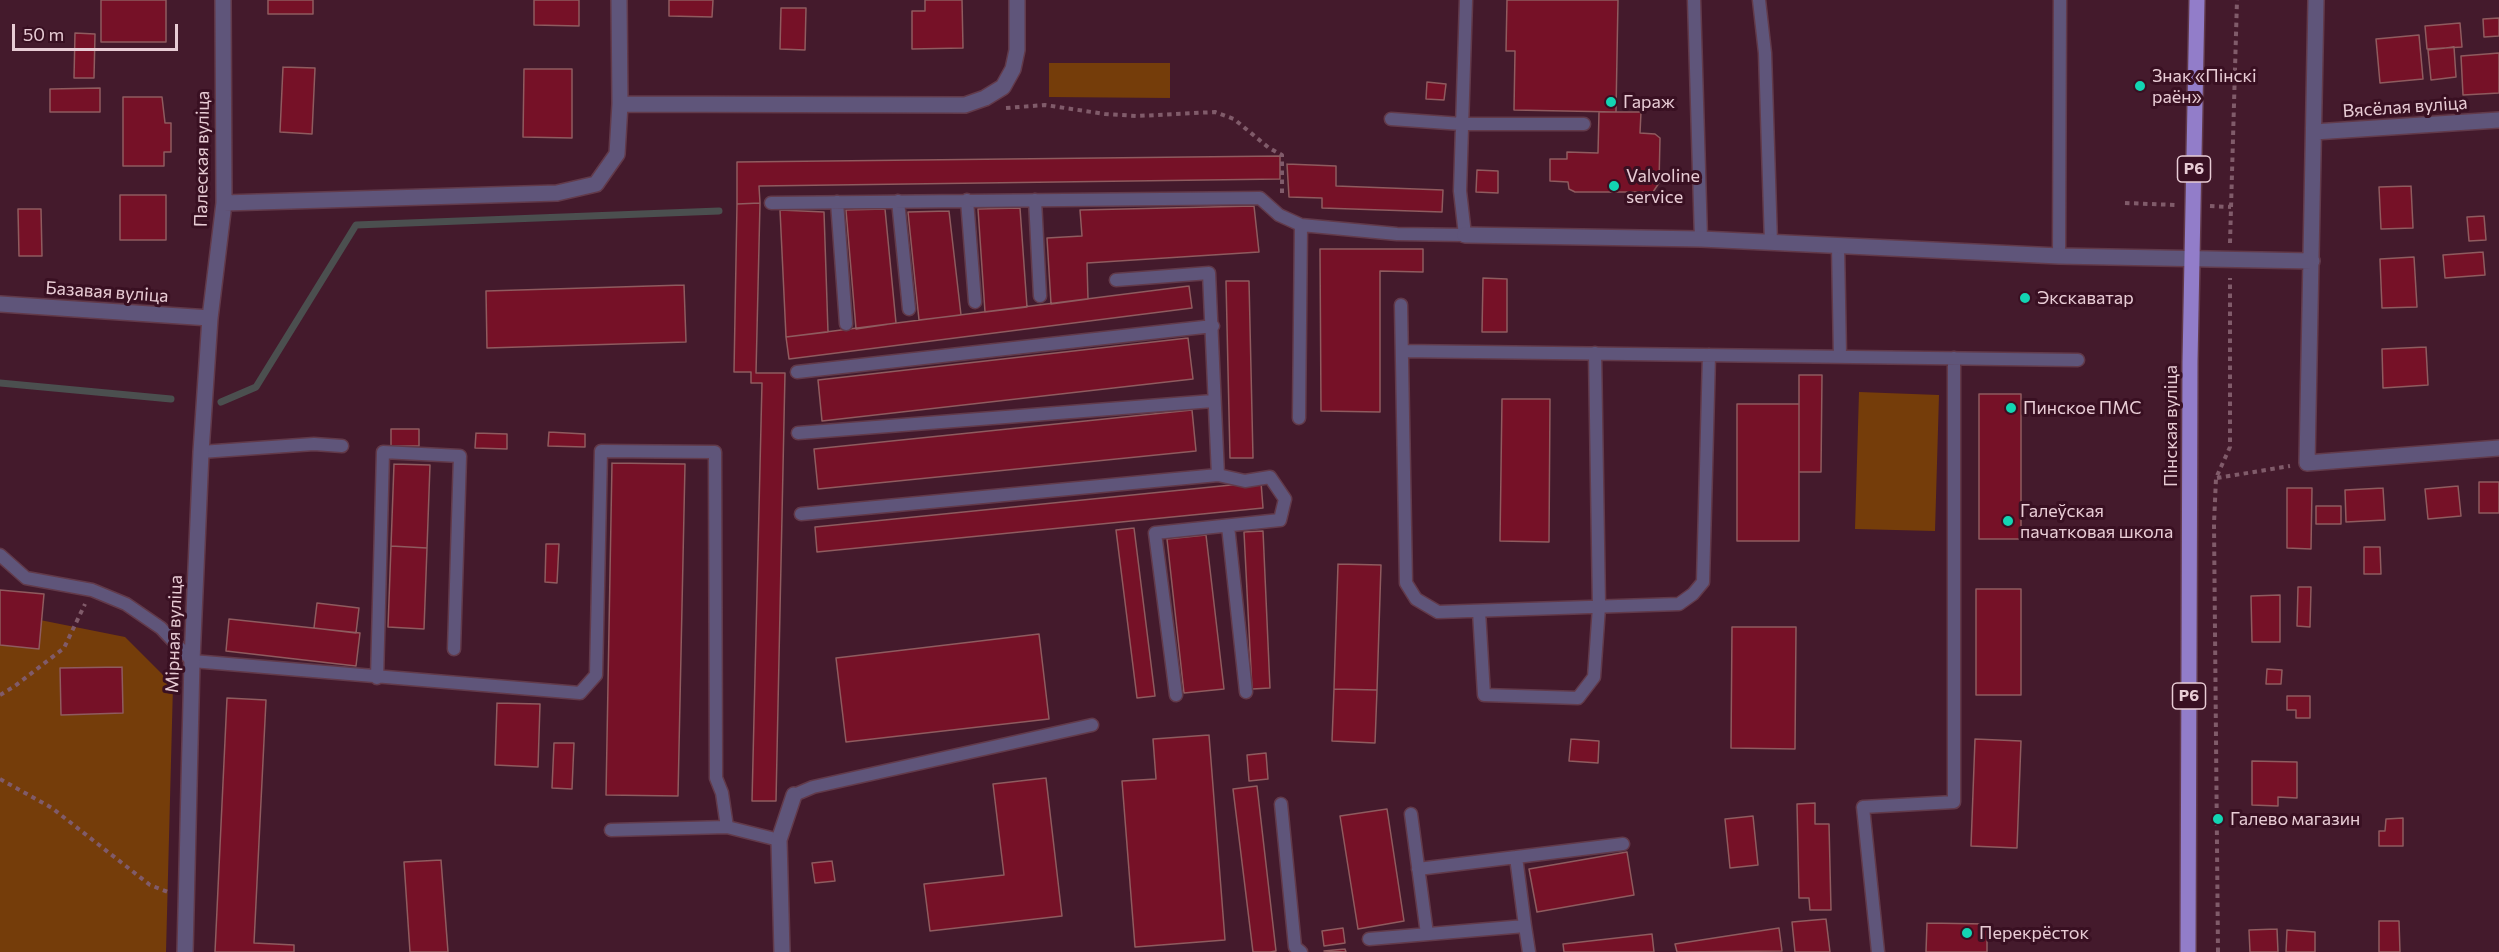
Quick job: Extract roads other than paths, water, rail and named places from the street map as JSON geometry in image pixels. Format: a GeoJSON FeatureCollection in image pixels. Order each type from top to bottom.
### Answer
{"type":"FeatureCollection","features":[{"type":"Feature","properties":{"kind":"main road","name":"Пінская вуліца"},"geometry":{"type":"LineString","coordinates":[[2188,952],[2192,260],[2197,0]]}},
{"type":"Feature","properties":{"kind":"street","name":"Палеская вуліца"},"geometry":{"type":"LineString","coordinates":[[210,318],[224,203],[223,0]]}},
{"type":"Feature","properties":{"kind":"street"},"geometry":{"type":"LineString","coordinates":[[224,203],[557,193],[596,184],[617,154],[620,104],[619,0]]}},
{"type":"Feature","properties":{"kind":"street"},"geometry":{"type":"LineString","coordinates":[[620,104],[965,105],[985,98],[1003,87],[1013,69],[1017,50],[1017,0]]}},
{"type":"Feature","properties":{"kind":"street"},"geometry":{"type":"LineString","coordinates":[[2316,0],[2307,463],[2499,448]]}},
{"type":"Feature","properties":{"kind":"street","name":"Вясёлая вуліца"},"geometry":{"type":"LineString","coordinates":[[2314,132],[2499,120]]}},
{"type":"Feature","properties":{"kind":"street"},"geometry":{"type":"LineString","coordinates":[[1465,235],[1701,239],[2059,256],[2312,261]]}},
{"type":"Feature","properties":{"kind":"street","name":"Базавая вуліца"},"geometry":{"type":"LineString","coordinates":[[0,304],[210,318]]}},
{"type":"Feature","properties":{"kind":"street","name":"Мірная вуліца"},"geometry":{"type":"LineString","coordinates":[[185,952],[192,661],[201,452],[210,318]]}},
{"type":"Feature","properties":{"kind":"street"},"geometry":{"type":"LineString","coordinates":[[782,952],[779,840],[794,795]]}},
{"type":"Feature","properties":{"kind":"lane"},"geometry":{"type":"LineString","coordinates":[[771,203],[1260,198],[1279,215],[1301,225],[1397,234],[1465,235],[1460,191],[1466,0]]}},
{"type":"Feature","properties":{"kind":"lane"},"geometry":{"type":"LineString","coordinates":[[1694,0],[1701,239]]}},
{"type":"Feature","properties":{"kind":"lane"},"geometry":{"type":"LineString","coordinates":[[1759,0],[1765,53],[1771,243]]}},
{"type":"Feature","properties":{"kind":"lane"},"geometry":{"type":"LineString","coordinates":[[2059,256],[2060,0]]}},
{"type":"Feature","properties":{"kind":"lane"},"geometry":{"type":"LineString","coordinates":[[1391,119],[1462,124],[1584,124]]}},
{"type":"Feature","properties":{"kind":"lane"},"geometry":{"type":"LineString","coordinates":[[967,200],[975,302]]}},
{"type":"Feature","properties":{"kind":"lane"},"geometry":{"type":"LineString","coordinates":[[1035,200],[1040,296]]}},
{"type":"Feature","properties":{"kind":"lane"},"geometry":{"type":"LineString","coordinates":[[898,201],[909,309]]}},
{"type":"Feature","properties":{"kind":"lane"},"geometry":{"type":"LineString","coordinates":[[837,202],[846,324]]}},
{"type":"Feature","properties":{"kind":"lane"},"geometry":{"type":"LineString","coordinates":[[1299,418],[1301,225]]}},
{"type":"Feature","properties":{"kind":"lane"},"geometry":{"type":"LineString","coordinates":[[1838,246],[1840,356]]}},
{"type":"Feature","properties":{"kind":"lane"},"geometry":{"type":"LineString","coordinates":[[1116,280],[1209,273],[1218,475]]}},
{"type":"Feature","properties":{"kind":"lane"},"geometry":{"type":"LineString","coordinates":[[1401,306],[1406,583],[1416,599],[1438,612],[1679,604],[1693,594],[1703,582],[1709,355]]}},
{"type":"Feature","properties":{"kind":"lane"},"geometry":{"type":"LineString","coordinates":[[797,372],[1213,326]]}},
{"type":"Feature","properties":{"kind":"lane"},"geometry":{"type":"LineString","coordinates":[[1402,351],[2078,360]]}},
{"type":"Feature","properties":{"kind":"lane"},"geometry":{"type":"LineString","coordinates":[[1479,611],[1484,695],[1578,698],[1594,678],[1599,607],[1596,353]]}},
{"type":"Feature","properties":{"kind":"lane"},"geometry":{"type":"LineString","coordinates":[[1878,952],[1863,807],[1954,802],[1954,358]]}},
{"type":"Feature","properties":{"kind":"lane"},"geometry":{"type":"LineString","coordinates":[[798,433],[1213,401]]}},
{"type":"Feature","properties":{"kind":"lane"},"geometry":{"type":"LineString","coordinates":[[201,452],[314,444],[342,446]]}},
{"type":"Feature","properties":{"kind":"lane"},"geometry":{"type":"LineString","coordinates":[[1,556],[26,578],[92,590],[126,604],[161,628],[192,661],[580,693],[596,675],[601,451],[715,452],[716,778],[722,793],[727,827]]}},
{"type":"Feature","properties":{"kind":"lane"},"geometry":{"type":"LineString","coordinates":[[377,678],[383,452],[460,456],[454,649]]}},
{"type":"Feature","properties":{"kind":"lane"},"geometry":{"type":"LineString","coordinates":[[801,514],[1218,475],[1245,481],[1270,477],[1285,499],[1280,520],[1155,532],[1176,695]]}},
{"type":"Feature","properties":{"kind":"lane"},"geometry":{"type":"LineString","coordinates":[[1228,526],[1246,692]]}},
{"type":"Feature","properties":{"kind":"lane"},"geometry":{"type":"LineString","coordinates":[[794,795],[813,788],[1092,725]]}},
{"type":"Feature","properties":{"kind":"lane"},"geometry":{"type":"LineString","coordinates":[[1281,804],[1295,947],[1301,952]]}},
{"type":"Feature","properties":{"kind":"lane"},"geometry":{"type":"LineString","coordinates":[[1411,814],[1427,934]]}},
{"type":"Feature","properties":{"kind":"lane"},"geometry":{"type":"LineString","coordinates":[[611,830],[727,827],[779,840]]}},
{"type":"Feature","properties":{"kind":"lane"},"geometry":{"type":"LineString","coordinates":[[1418,869],[1623,844]]}},
{"type":"Feature","properties":{"kind":"lane"},"geometry":{"type":"LineString","coordinates":[[1516,857],[1529,952]]}},
{"type":"Feature","properties":{"kind":"lane"},"geometry":{"type":"LineString","coordinates":[[1369,939],[1525,926]]}},
{"type":"Feature","properties":{"kind":"waterway"},"geometry":{"type":"LineString","coordinates":[[221,402],[256,387],[356,225],[719,211]]}},
{"type":"Feature","properties":{"kind":"waterway"},"geometry":{"type":"LineString","coordinates":[[0,383],[171,399]]}},
{"type":"Feature","properties":{"kind":"place","name":"Знак «Пінскі раён»"},"geometry":{"type":"Point","coordinates":[2140,86]}},
{"type":"Feature","properties":{"kind":"place","name":"Гараж"},"geometry":{"type":"Point","coordinates":[1611,102]}},
{"type":"Feature","properties":{"kind":"place","name":"Valvoline service"},"geometry":{"type":"Point","coordinates":[1614,186]}},
{"type":"Feature","properties":{"kind":"place","name":"Экскаватар"},"geometry":{"type":"Point","coordinates":[2025,298]}},
{"type":"Feature","properties":{"kind":"place","name":"Пинское ПМС"},"geometry":{"type":"Point","coordinates":[2011,408]}},
{"type":"Feature","properties":{"kind":"place","name":"Галеўская пачатковая школа"},"geometry":{"type":"Point","coordinates":[2008,521]}},
{"type":"Feature","properties":{"kind":"place","name":"Галево магазин"},"geometry":{"type":"Point","coordinates":[2218,819]}},
{"type":"Feature","properties":{"kind":"place","name":"Перекрёсток"},"geometry":{"type":"Point","coordinates":[1967,933]}}]}
